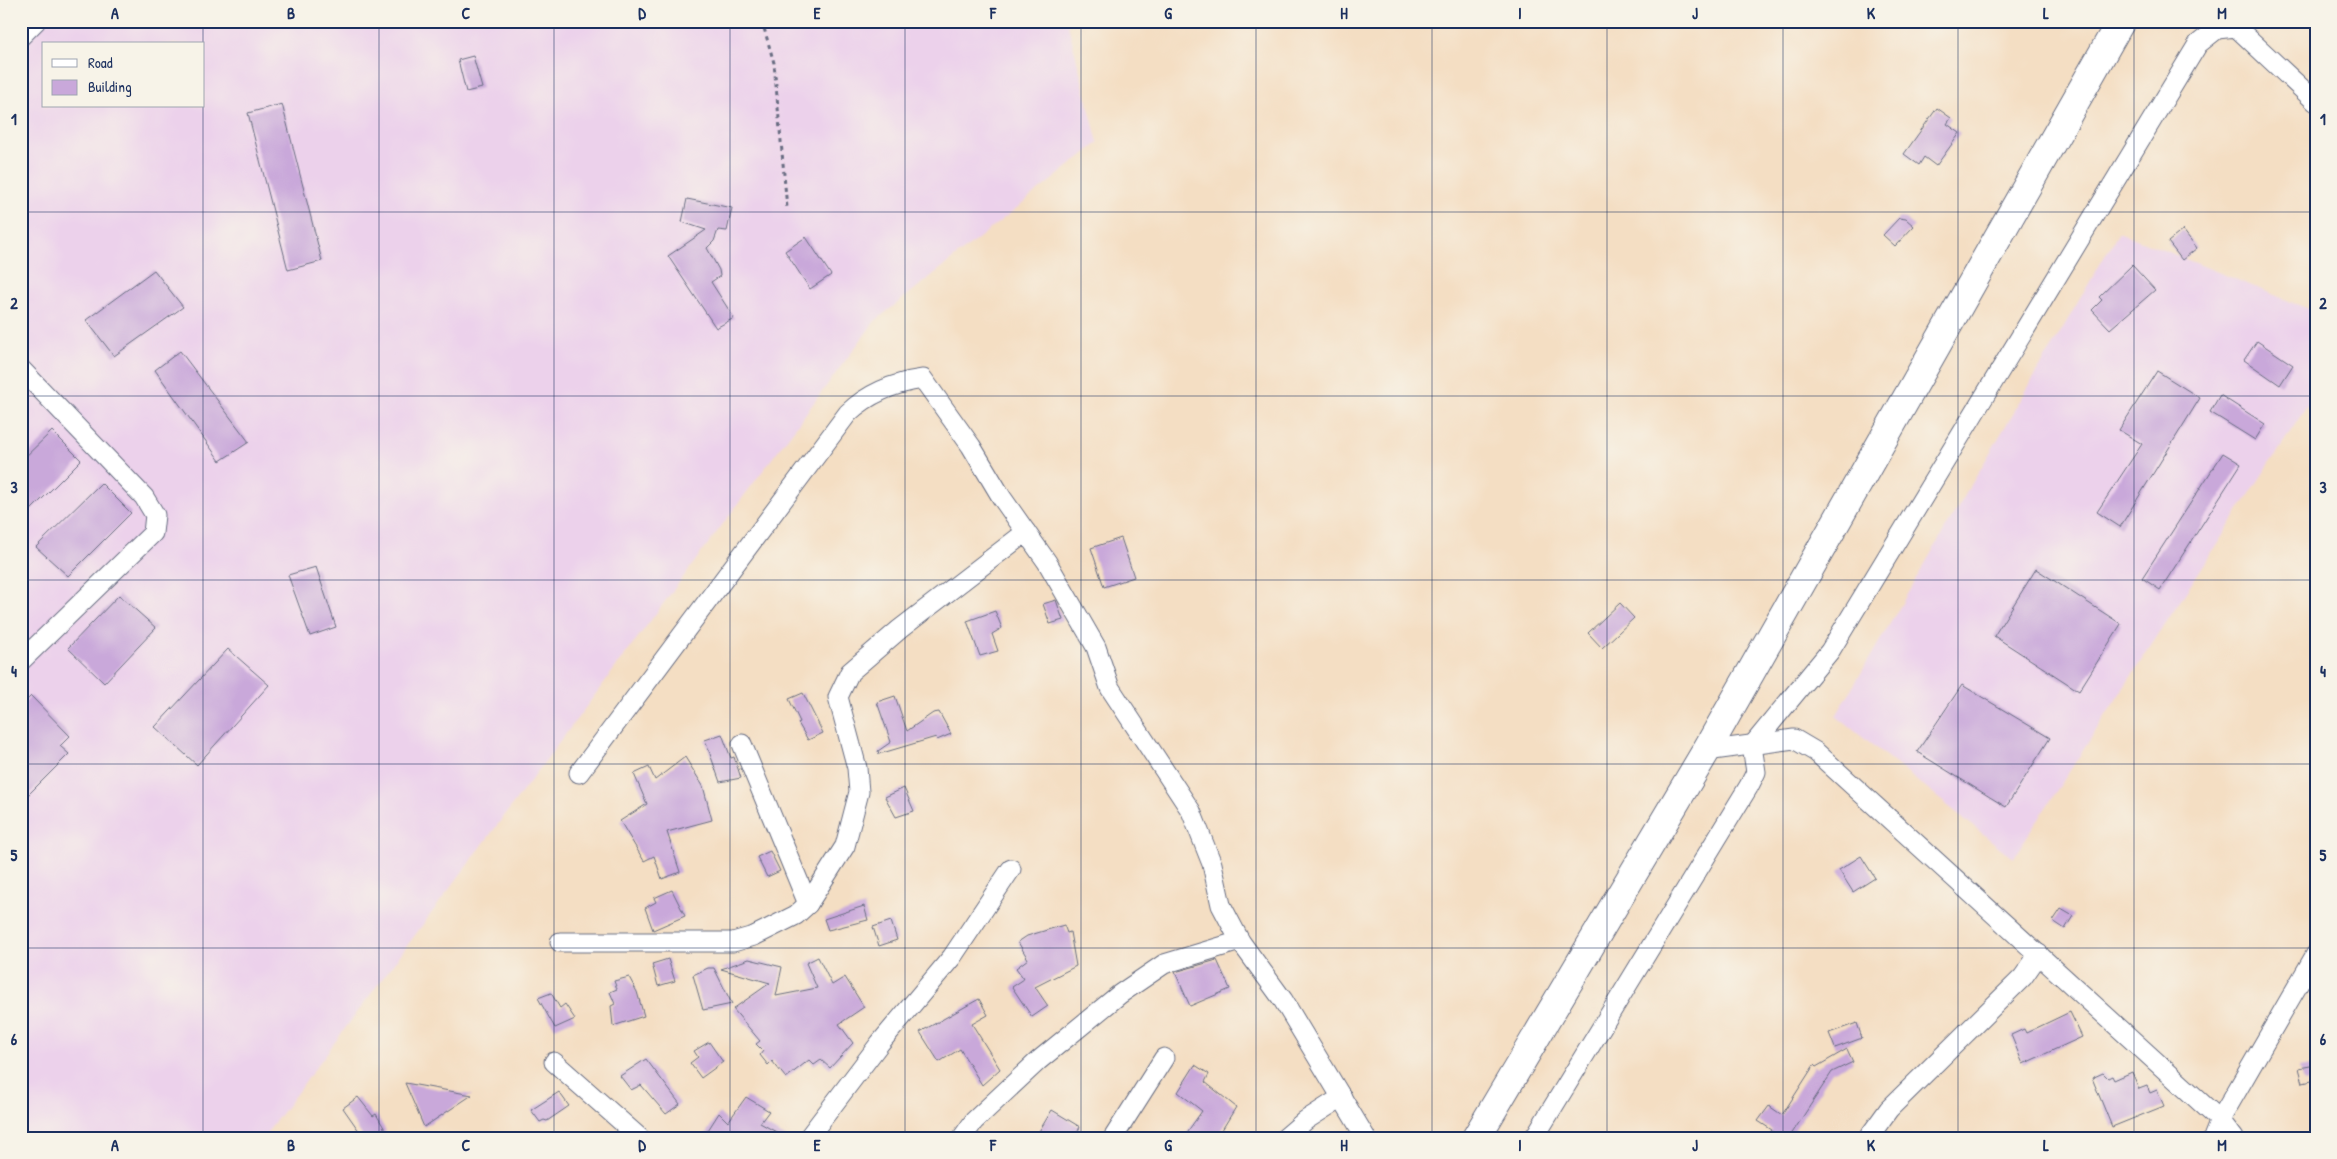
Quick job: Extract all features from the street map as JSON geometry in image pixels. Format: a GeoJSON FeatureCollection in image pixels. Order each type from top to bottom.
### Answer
{"type":"FeatureCollection","features":[{"type":"Feature","properties":{"kind":"highway"},"geometry":{"type":"LineString","coordinates":[[1476,1138],[1706,751],[2121,21]]}},
{"type":"Feature","properties":{"kind":"street"},"geometry":{"type":"LineString","coordinates":[[21,36],[36,21]]}},
{"type":"Feature","properties":{"kind":"street"},"geometry":{"type":"LineString","coordinates":[[1534,1138],[1749,786],[1756,772],[1752,746],[1830,651],[2198,44],[2217,29],[2236,27],[2316,102]]}},
{"type":"Feature","properties":{"kind":"street"},"geometry":{"type":"LineString","coordinates":[[21,369],[144,497],[155,515],[153,533],[21,661]]}},
{"type":"Feature","properties":{"kind":"street"},"geometry":{"type":"LineString","coordinates":[[579,774],[848,413],[864,398],[904,382],[923,379],[971,446],[1002,498],[1047,562],[1096,647],[1110,688],[1191,811],[1212,864],[1221,905],[1240,940],[1282,1000],[1366,1138]]}},
{"type":"Feature","properties":{"kind":"street"},"geometry":{"type":"LineString","coordinates":[[560,942],[733,942],[754,936],[796,915],[808,904],[845,846],[859,792],[857,768],[838,697],[850,672],[900,629],[1026,532]]}},
{"type":"Feature","properties":{"kind":"street"},"geometry":{"type":"LineString","coordinates":[[1706,751],[1794,739],[1816,752],[2040,954],[2220,1120],[2234,1138]]}},
{"type":"Feature","properties":{"kind":"street"},"geometry":{"type":"LineString","coordinates":[[742,744],[808,904]]}},
{"type":"Feature","properties":{"kind":"street"},"geometry":{"type":"LineString","coordinates":[[808,1138],[880,1043],[952,957],[1011,868]]}},
{"type":"Feature","properties":{"kind":"street"},"geometry":{"type":"LineString","coordinates":[[962,1138],[974,1121],[1038,1060],[1120,994],[1164,964],[1240,940]]}},
{"type":"Feature","properties":{"kind":"street"},"geometry":{"type":"LineString","coordinates":[[1868,1138],[1889,1109],[2023,977],[2040,954]]}},
{"type":"Feature","properties":{"kind":"street"},"geometry":{"type":"LineString","coordinates":[[2213,1138],[2220,1120],[2316,954]]}},
{"type":"Feature","properties":{"kind":"street"},"geometry":{"type":"LineString","coordinates":[[1113,1138],[1164,1058]]}},
{"type":"Feature","properties":{"kind":"street"},"geometry":{"type":"LineString","coordinates":[[554,1062],[640,1138]]}},
{"type":"Feature","properties":{"kind":"street"},"geometry":{"type":"LineString","coordinates":[[1285,1138],[1306,1120],[1342,1097]]}},
{"type":"Feature","properties":{"kind":"path"},"geometry":{"type":"LineString","coordinates":[[762,21],[774,63],[787,208]]}},
{"type":"Feature","properties":{"kind":"shaded area"},"geometry":{"type":"Polygon","coordinates":[[[21,21],[1067,21],[1098,143],[875,321],[263,1138],[21,1138],[21,21]]]}},
{"type":"Feature","properties":{"kind":"shaded area"},"geometry":{"type":"Polygon","coordinates":[[[2119,232],[2316,312],[2316,410],[2307,406],[2013,858],[1836,716],[2119,232]]]}},
{"type":"Feature","properties":{"kind":"building"},"geometry":{"type":"Polygon","coordinates":[[[473,56],[482,88],[466,92],[458,60],[473,56]]]}},
{"type":"Feature","properties":{"kind":"building"},"geometry":{"type":"Polygon","coordinates":[[[282,104],[322,261],[288,270],[248,113],[282,104]]]}},
{"type":"Feature","properties":{"kind":"building"},"geometry":{"type":"Polygon","coordinates":[[[1937,108],[1951,118],[1947,124],[1960,133],[1936,166],[1924,157],[1919,165],[1904,154],[1937,108]]]}},
{"type":"Feature","properties":{"kind":"building"},"geometry":{"type":"Polygon","coordinates":[[[687,199],[732,208],[727,231],[718,230],[714,241],[707,248],[719,270],[720,276],[711,282],[734,318],[716,328],[668,256],[706,230],[682,222],[687,199]]]}},
{"type":"Feature","properties":{"kind":"building"},"geometry":{"type":"Polygon","coordinates":[[[1899,218],[1906,219],[1914,226],[1895,246],[1883,235],[1899,218]]]}},
{"type":"Feature","properties":{"kind":"building"},"geometry":{"type":"Polygon","coordinates":[[[2183,230],[2197,248],[2182,260],[2168,242],[2183,230]]]}},
{"type":"Feature","properties":{"kind":"building"},"geometry":{"type":"Polygon","coordinates":[[[806,237],[831,275],[810,289],[785,251],[806,237]]]}},
{"type":"Feature","properties":{"kind":"building"},"geometry":{"type":"Polygon","coordinates":[[[2132,265],[2155,290],[2110,329],[2092,310],[2102,300],[2099,297],[2132,265]]]}},
{"type":"Feature","properties":{"kind":"building"},"geometry":{"type":"Polygon","coordinates":[[[154,270],[183,307],[114,356],[86,320],[154,270]]]}},
{"type":"Feature","properties":{"kind":"building"},"geometry":{"type":"Polygon","coordinates":[[[2257,341],[2293,365],[2280,385],[2244,360],[2257,341]]]}},
{"type":"Feature","properties":{"kind":"building"},"geometry":{"type":"Polygon","coordinates":[[[180,351],[249,442],[220,461],[155,370],[180,351]]]}},
{"type":"Feature","properties":{"kind":"building"},"geometry":{"type":"Polygon","coordinates":[[[2157,371],[2200,398],[2120,527],[2097,512],[2142,444],[2119,430],[2157,371]]]}},
{"type":"Feature","properties":{"kind":"building"},"geometry":{"type":"Polygon","coordinates":[[[2220,395],[2265,424],[2255,440],[2210,412],[2220,395]]]}},
{"type":"Feature","properties":{"kind":"building"},"geometry":{"type":"Polygon","coordinates":[[[52,431],[81,460],[21,520],[21,461],[52,431]]]}},
{"type":"Feature","properties":{"kind":"building"},"geometry":{"type":"Polygon","coordinates":[[[2223,453],[2241,464],[2160,590],[2142,578],[2223,453]]]}},
{"type":"Feature","properties":{"kind":"building"},"geometry":{"type":"Polygon","coordinates":[[[101,483],[131,513],[68,576],[36,547],[101,483]]]}},
{"type":"Feature","properties":{"kind":"building"},"geometry":{"type":"Polygon","coordinates":[[[1121,538],[1134,577],[1104,587],[1091,548],[1121,538]]]}},
{"type":"Feature","properties":{"kind":"building"},"geometry":{"type":"Polygon","coordinates":[[[316,567],[336,627],[310,636],[288,575],[316,567]]]}},
{"type":"Feature","properties":{"kind":"building"},"geometry":{"type":"Polygon","coordinates":[[[2036,569],[2121,624],[2079,691],[1994,636],[2036,569]]]}},
{"type":"Feature","properties":{"kind":"building"},"geometry":{"type":"Polygon","coordinates":[[[119,595],[156,628],[104,683],[68,648],[119,595]]]}},
{"type":"Feature","properties":{"kind":"building"},"geometry":{"type":"Polygon","coordinates":[[[1056,600],[1063,620],[1050,624],[1043,604],[1056,600]]]}},
{"type":"Feature","properties":{"kind":"building"},"geometry":{"type":"Polygon","coordinates":[[[1620,603],[1634,618],[1602,648],[1588,633],[1620,603]]]}},
{"type":"Feature","properties":{"kind":"building"},"geometry":{"type":"Polygon","coordinates":[[[995,611],[1002,628],[992,634],[998,651],[980,656],[967,621],[995,611]]]}},
{"type":"Feature","properties":{"kind":"building"},"geometry":{"type":"Polygon","coordinates":[[[228,649],[269,685],[197,765],[155,727],[228,649]]]}},
{"type":"Feature","properties":{"kind":"building"},"geometry":{"type":"Polygon","coordinates":[[[1962,685],[2050,738],[2006,807],[1917,752],[1962,685]]]}},
{"type":"Feature","properties":{"kind":"building"},"geometry":{"type":"Polygon","coordinates":[[[803,693],[823,733],[808,740],[798,723],[800,722],[789,699],[803,693]]]}},
{"type":"Feature","properties":{"kind":"building"},"geometry":{"type":"Polygon","coordinates":[[[31,696],[70,736],[60,746],[69,754],[21,802],[21,706],[31,696]]]}},
{"type":"Feature","properties":{"kind":"building"},"geometry":{"type":"Polygon","coordinates":[[[895,696],[907,731],[933,713],[939,712],[951,734],[937,740],[936,737],[879,754],[878,751],[891,742],[877,702],[895,696]]]}},
{"type":"Feature","properties":{"kind":"building"},"geometry":{"type":"Polygon","coordinates":[[[722,734],[731,758],[734,757],[741,778],[720,782],[705,740],[722,734]]]}},
{"type":"Feature","properties":{"kind":"building"},"geometry":{"type":"Polygon","coordinates":[[[685,757],[703,786],[712,820],[667,832],[680,872],[662,879],[654,856],[644,861],[620,821],[647,804],[634,774],[649,767],[655,780],[685,757]]]}},
{"type":"Feature","properties":{"kind":"building"},"geometry":{"type":"Polygon","coordinates":[[[904,788],[914,811],[896,817],[885,797],[904,788]]]}},
{"type":"Feature","properties":{"kind":"building"},"geometry":{"type":"Polygon","coordinates":[[[770,851],[780,871],[767,877],[757,857],[770,851]]]}},
{"type":"Feature","properties":{"kind":"building"},"geometry":{"type":"Polygon","coordinates":[[[1861,856],[1875,878],[1853,892],[1839,870],[1861,856]]]}},
{"type":"Feature","properties":{"kind":"building"},"geometry":{"type":"Polygon","coordinates":[[[672,890],[685,916],[653,930],[645,908],[656,902],[654,898],[672,890]]]}},
{"type":"Feature","properties":{"kind":"building"},"geometry":{"type":"Polygon","coordinates":[[[864,906],[868,920],[828,930],[824,919],[864,906]]]}},
{"type":"Feature","properties":{"kind":"building"},"geometry":{"type":"Polygon","coordinates":[[[2061,909],[2073,916],[2065,929],[2053,921],[2061,909]]]}},
{"type":"Feature","properties":{"kind":"building"},"geometry":{"type":"Polygon","coordinates":[[[891,921],[897,940],[879,946],[873,927],[891,921]]]}},
{"type":"Feature","properties":{"kind":"building"},"geometry":{"type":"Polygon","coordinates":[[[1064,925],[1067,933],[1070,932],[1076,966],[1035,987],[1048,1006],[1032,1017],[1012,987],[1024,979],[1016,968],[1028,959],[1018,942],[1027,936],[1064,925]]]}},
{"type":"Feature","properties":{"kind":"building"},"geometry":{"type":"Polygon","coordinates":[[[818,957],[832,985],[845,977],[864,1007],[839,1024],[853,1043],[830,1068],[821,1060],[814,1065],[809,1060],[786,1078],[772,1061],[768,1065],[760,1055],[763,1051],[756,1044],[760,1041],[733,1009],[770,983],[721,969],[749,959],[782,967],[776,996],[817,988],[806,963],[818,957]]]}},
{"type":"Feature","properties":{"kind":"building"},"geometry":{"type":"Polygon","coordinates":[[[668,959],[675,981],[658,986],[652,964],[668,959]]]}},
{"type":"Feature","properties":{"kind":"building"},"geometry":{"type":"Polygon","coordinates":[[[1217,960],[1230,989],[1190,1006],[1175,972],[1217,960]]]}},
{"type":"Feature","properties":{"kind":"building"},"geometry":{"type":"Polygon","coordinates":[[[708,968],[714,968],[732,1004],[703,1010],[693,975],[708,968]]]}},
{"type":"Feature","properties":{"kind":"building"},"geometry":{"type":"Polygon","coordinates":[[[629,977],[637,992],[644,1016],[613,1026],[611,1006],[615,1004],[610,992],[617,989],[614,981],[629,977]]]}},
{"type":"Feature","properties":{"kind":"building"},"geometry":{"type":"Polygon","coordinates":[[[551,993],[560,1008],[565,1004],[575,1019],[555,1028],[538,998],[551,993]]]}},
{"type":"Feature","properties":{"kind":"building"},"geometry":{"type":"Polygon","coordinates":[[[979,999],[988,1015],[972,1024],[1000,1069],[982,1085],[960,1049],[939,1062],[920,1032],[979,999]]]}},
{"type":"Feature","properties":{"kind":"building"},"geometry":{"type":"Polygon","coordinates":[[[2070,1012],[2082,1037],[2023,1064],[2011,1035],[2024,1029],[2026,1033],[2070,1012]]]}},
{"type":"Feature","properties":{"kind":"building"},"geometry":{"type":"Polygon","coordinates":[[[1857,1023],[1862,1038],[1835,1048],[1829,1033],[1857,1023]]]}},
{"type":"Feature","properties":{"kind":"building"},"geometry":{"type":"Polygon","coordinates":[[[709,1042],[723,1062],[701,1078],[690,1063],[698,1057],[694,1051],[709,1042]]]}},
{"type":"Feature","properties":{"kind":"building"},"geometry":{"type":"Polygon","coordinates":[[[1847,1049],[1853,1062],[1832,1072],[1789,1138],[1767,1138],[1772,1130],[1758,1121],[1769,1106],[1782,1115],[1814,1065],[1816,1067],[1847,1049]]]}},
{"type":"Feature","properties":{"kind":"building"},"geometry":{"type":"Polygon","coordinates":[[[646,1059],[680,1104],[666,1114],[641,1085],[631,1090],[620,1076],[646,1059]]]}},
{"type":"Feature","properties":{"kind":"building"},"geometry":{"type":"Polygon","coordinates":[[[1195,1065],[1209,1074],[1205,1082],[1236,1107],[1217,1138],[1183,1138],[1202,1111],[1178,1092],[1195,1065]]]}},
{"type":"Feature","properties":{"kind":"building"},"geometry":{"type":"Polygon","coordinates":[[[2316,1065],[2316,1080],[2303,1083],[2299,1068],[2316,1065]]]}},
{"type":"Feature","properties":{"kind":"building"},"geometry":{"type":"Polygon","coordinates":[[[2132,1072],[2139,1089],[2147,1086],[2150,1093],[2157,1090],[2164,1106],[2112,1127],[2092,1078],[2103,1073],[2108,1078],[2112,1076],[2114,1080],[2132,1072]]]}},
{"type":"Feature","properties":{"kind":"building"},"geometry":{"type":"Polygon","coordinates":[[[405,1083],[472,1095],[424,1127],[405,1083]]]}},
{"type":"Feature","properties":{"kind":"building"},"geometry":{"type":"Polygon","coordinates":[[[559,1092],[569,1106],[547,1121],[540,1122],[531,1110],[559,1092]]]}},
{"type":"Feature","properties":{"kind":"building"},"geometry":{"type":"Polygon","coordinates":[[[358,1097],[373,1116],[376,1114],[386,1131],[377,1138],[364,1138],[343,1108],[358,1097]]]}},
{"type":"Feature","properties":{"kind":"building"},"geometry":{"type":"Polygon","coordinates":[[[746,1097],[769,1111],[760,1123],[787,1138],[703,1138],[719,1113],[728,1122],[746,1097]]]}},
{"type":"Feature","properties":{"kind":"building"},"geometry":{"type":"Polygon","coordinates":[[[1052,1110],[1080,1127],[1074,1138],[1035,1138],[1052,1110]]]}}]}
